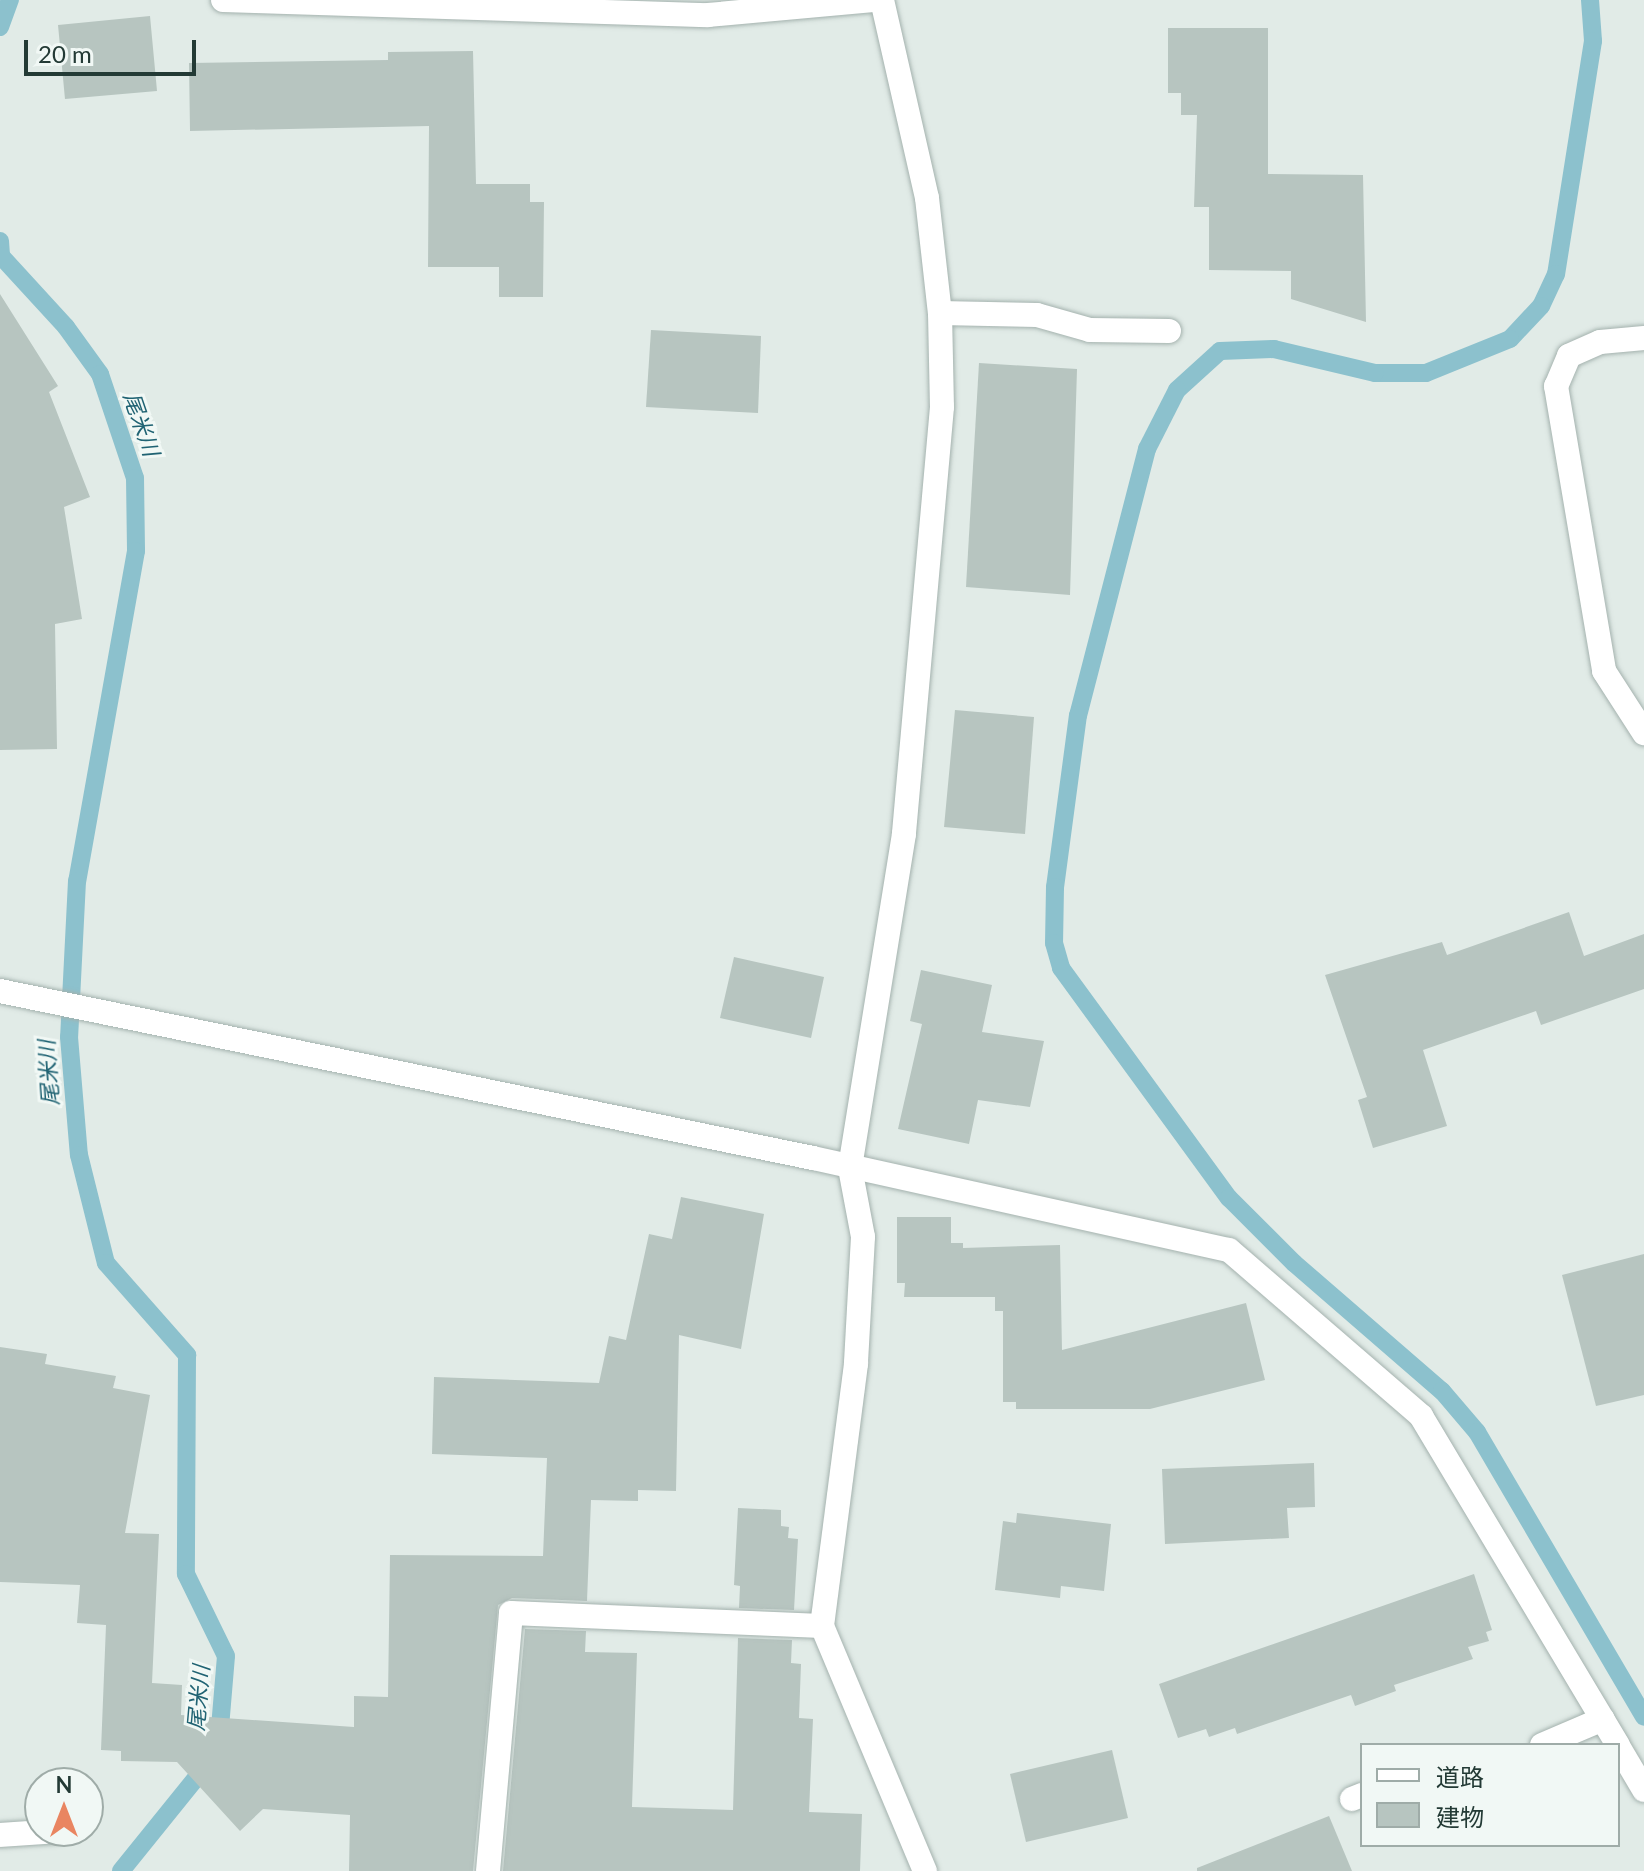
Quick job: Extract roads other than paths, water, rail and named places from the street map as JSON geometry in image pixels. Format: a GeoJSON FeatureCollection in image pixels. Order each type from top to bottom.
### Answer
{"type":"FeatureCollection","features":[{"type":"Feature","properties":{"kind":"street"},"geometry":{"type":"LineString","coordinates":[[223,0],[516,5],[708,15],[873,0]]}},
{"type":"Feature","properties":{"kind":"street"},"geometry":{"type":"LineString","coordinates":[[882,0],[927,198],[940,313],[942,407],[904,834],[850,1168],[863,1237],[856,1364],[822,1626],[925,1871]]}},
{"type":"Feature","properties":{"kind":"street"},"geometry":{"type":"LineString","coordinates":[[940,313],[1037,315],[1090,330],[1169,331]]}},
{"type":"Feature","properties":{"kind":"street"},"geometry":{"type":"LineString","coordinates":[[1644,338],[1600,342],[1569,356],[1556,386],[1604,671],[1644,733]]}},
{"type":"Feature","properties":{"kind":"street"},"geometry":{"type":"LineString","coordinates":[[0,991],[1229,1250],[1421,1416],[1617,1743]]}},
{"type":"Feature","properties":{"kind":"street"},"geometry":{"type":"LineString","coordinates":[[488,1871],[511,1613],[822,1626]]}},
{"type":"Feature","properties":{"kind":"street"},"geometry":{"type":"LineString","coordinates":[[1547,1743],[1603,1719]]}},
{"type":"Feature","properties":{"kind":"street"},"geometry":{"type":"LineString","coordinates":[[1620,1748],[1644,1790]]}},
{"type":"Feature","properties":{"kind":"street"},"geometry":{"type":"LineString","coordinates":[[0,1835],[24,1833]]}},
{"type":"Feature","properties":{"kind":"waterway","name":"尾米川"},"geometry":{"type":"LineString","coordinates":[[0,27],[10,0]]}},
{"type":"Feature","properties":{"kind":"waterway"},"geometry":{"type":"LineString","coordinates":[[1590,0],[1593,41],[1556,274],[1541,306],[1510,339],[1426,373],[1375,373],[1274,349],[1220,351],[1177,390],[1147,449],[1078,715],[1055,887],[1054,943],[1061,968],[1229,1198],[1294,1263],[1442,1391],[1477,1432],[1644,1717]]}},
{"type":"Feature","properties":{"kind":"waterway","name":"尾米川"},"geometry":{"type":"LineString","coordinates":[[0,241],[1,256],[66,327],[100,374],[135,478],[136,551],[77,881],[69,1037],[79,1155],[106,1263],[187,1355],[186,1574],[226,1656],[219,1740]]}},
{"type":"Feature","properties":{"kind":"waterway","name":"尾米川"},"geometry":{"type":"LineString","coordinates":[[121,1871],[209,1762]]}}]}
